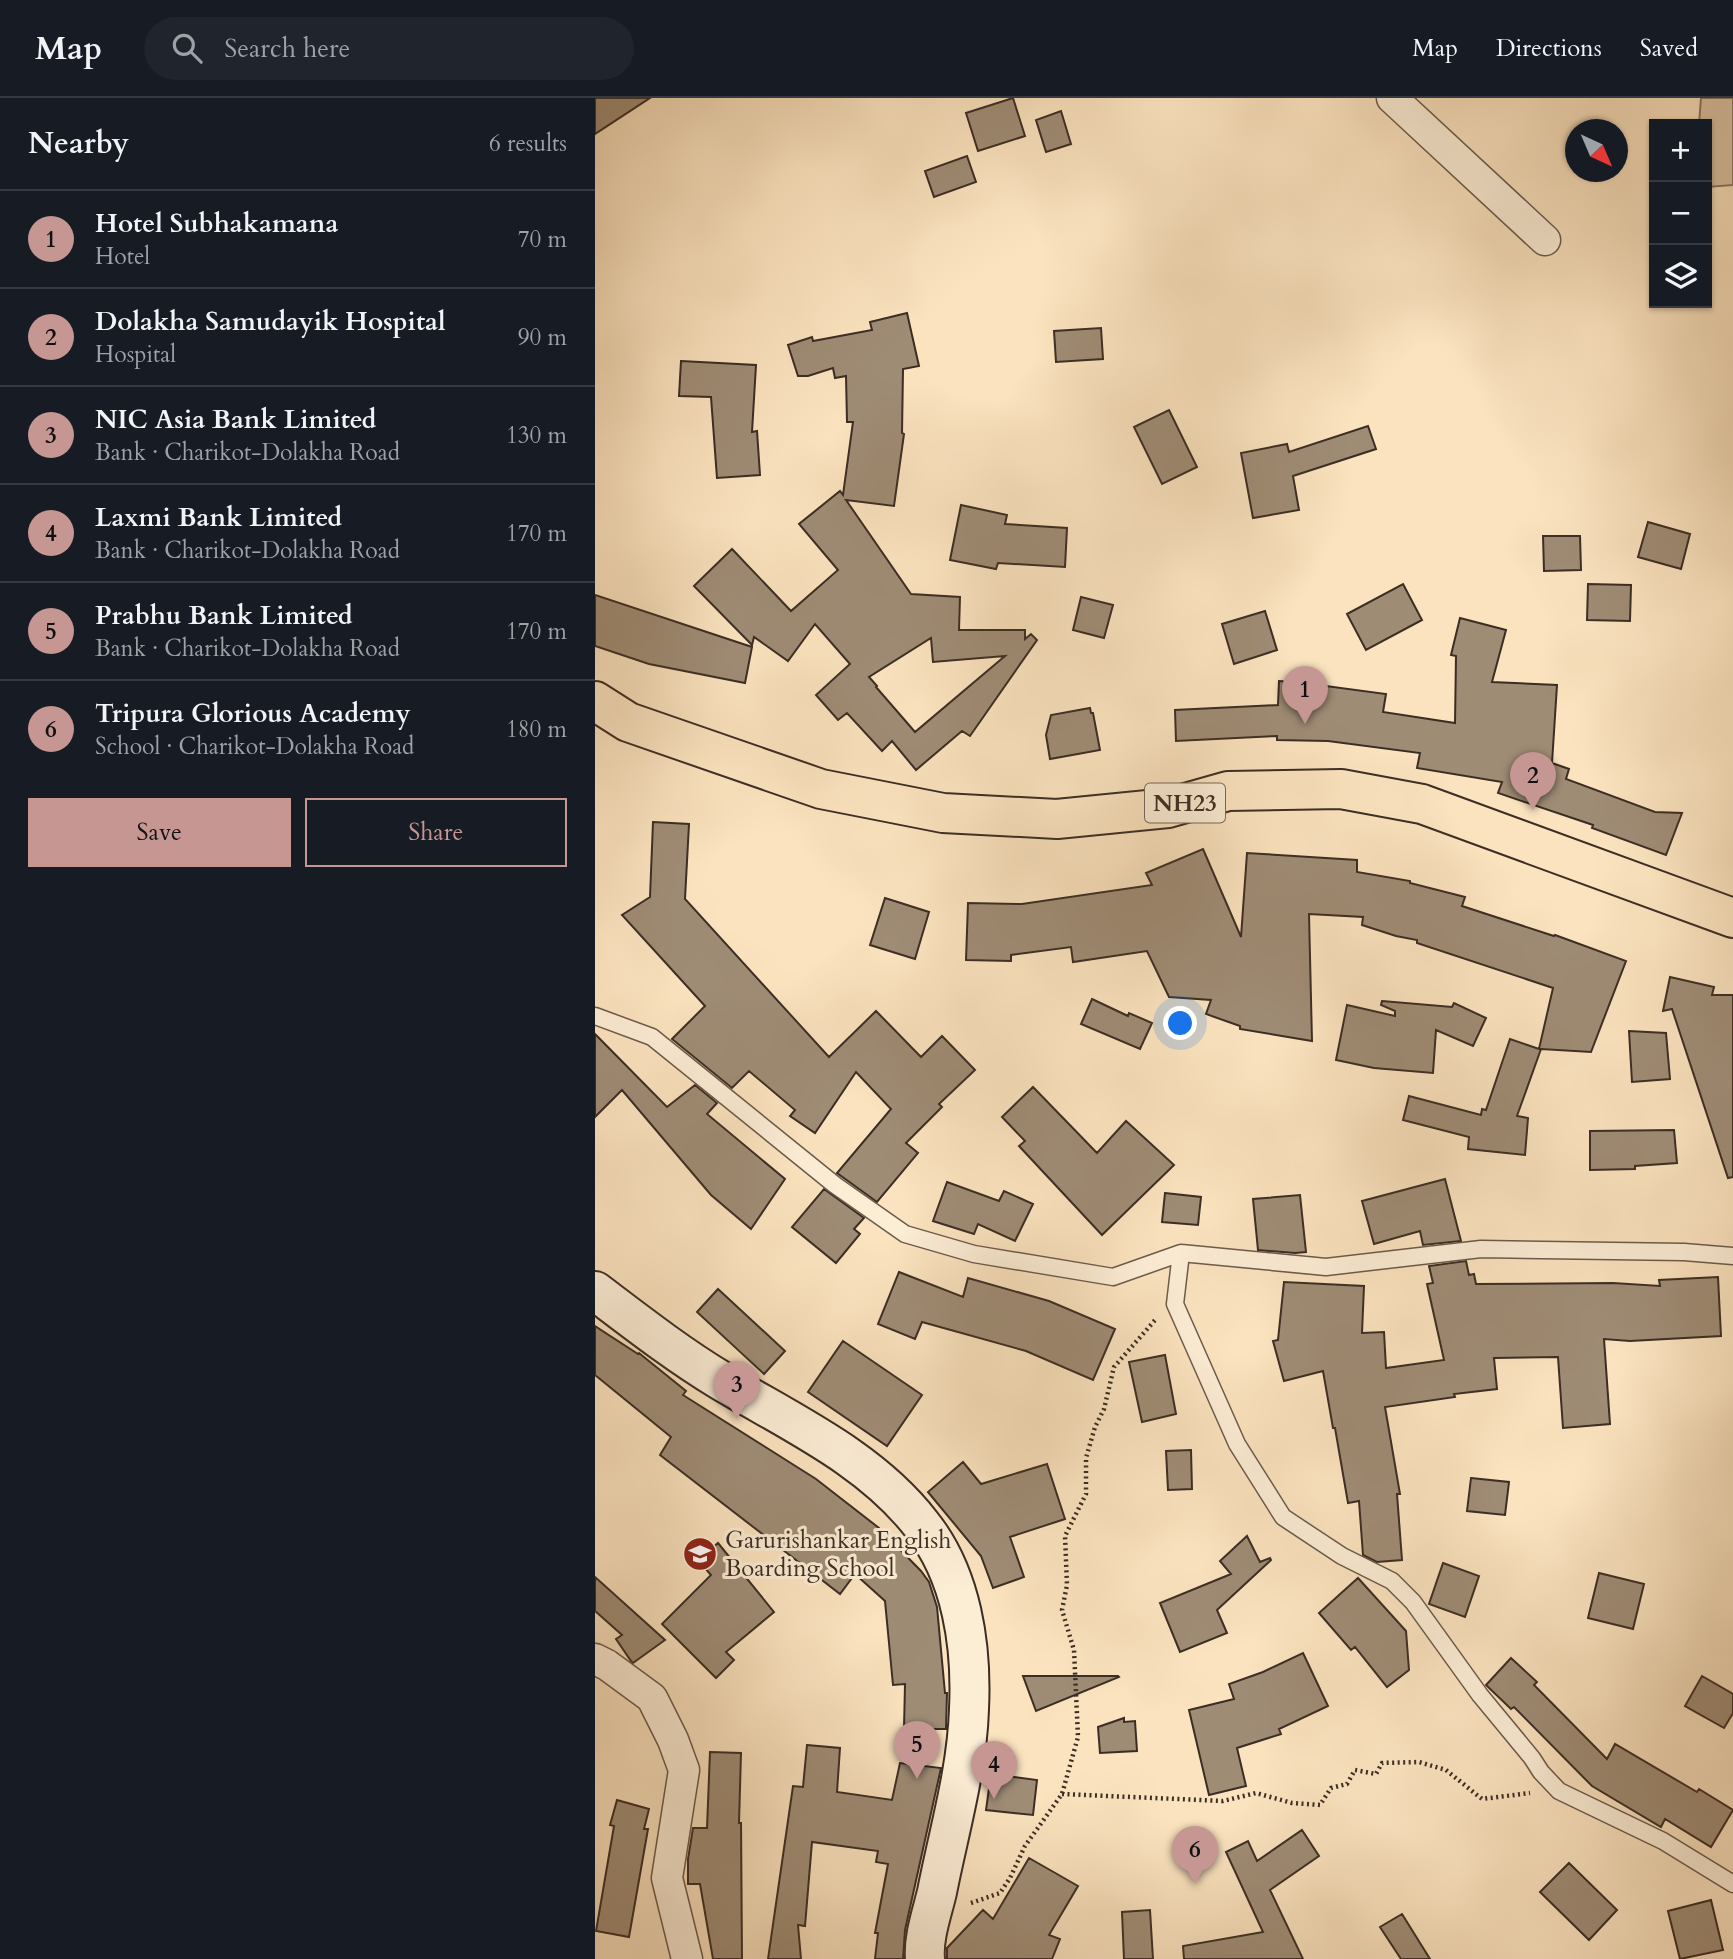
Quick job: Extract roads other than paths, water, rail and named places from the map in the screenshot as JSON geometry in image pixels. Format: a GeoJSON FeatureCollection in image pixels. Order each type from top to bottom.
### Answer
{"type":"FeatureCollection","features":[{"type":"Feature","properties":{"kind":"main road","name":"NH23"},"geometry":{"type":"LineString","coordinates":[[595,701],[628,722],[821,789],[943,813],[1057,819],[1168,808],[1228,791],[1341,789],[1422,804],[1733,918]]}},
{"type":"Feature","properties":{"kind":"main road"},"geometry":{"type":"LineString","coordinates":[[595,1291],[718,1379],[843,1454],[887,1489],[922,1524],[944,1561],[959,1601],[968,1650],[969,1710],[959,1794],[927,1942]]}},
{"type":"Feature","properties":{"kind":"street"},"geometry":{"type":"LineString","coordinates":[[1392,98],[1545,240]]}},
{"type":"Feature","properties":{"kind":"street"},"geometry":{"type":"LineString","coordinates":[[595,1659],[652,1698],[673,1740],[684,1770],[667,1878],[687,1959]]}},
{"type":"Feature","properties":{"kind":"lane"},"geometry":{"type":"LineString","coordinates":[[595,1016],[652,1037],[835,1185],[905,1234],[974,1254],[1113,1277],[1181,1253],[1326,1267],[1481,1249],[1684,1252],[1733,1256]]}},
{"type":"Feature","properties":{"kind":"lane"},"geometry":{"type":"LineString","coordinates":[[1181,1253],[1175,1304],[1237,1444],[1283,1517],[1342,1556],[1392,1581],[1413,1602],[1480,1695],[1532,1758],[1541,1773],[1559,1791],[1663,1841],[1733,1884]]}},
{"type":"Feature","properties":{"kind":"place","name":"Hotel Subhakamana"},"geometry":{"type":"Point","coordinates":[1305,724]}},
{"type":"Feature","properties":{"kind":"place","name":"Dolakha Samudayik Hospital"},"geometry":{"type":"Point","coordinates":[1533,810]}},
{"type":"Feature","properties":{"kind":"place","name":"NIC Asia Bank Limited"},"geometry":{"type":"Point","coordinates":[737,1419]}},
{"type":"Feature","properties":{"kind":"place","name":"Garurishankar English Boarding School"},"geometry":{"type":"Point","coordinates":[700,1554]}},
{"type":"Feature","properties":{"kind":"place","name":"Prabhu Bank Limited"},"geometry":{"type":"Point","coordinates":[917,1779]}},
{"type":"Feature","properties":{"kind":"place","name":"Laxmi Bank Limited"},"geometry":{"type":"Point","coordinates":[994,1799]}},
{"type":"Feature","properties":{"kind":"place","name":"Tripura Glorious Academy"},"geometry":{"type":"Point","coordinates":[1195,1884]}}]}
